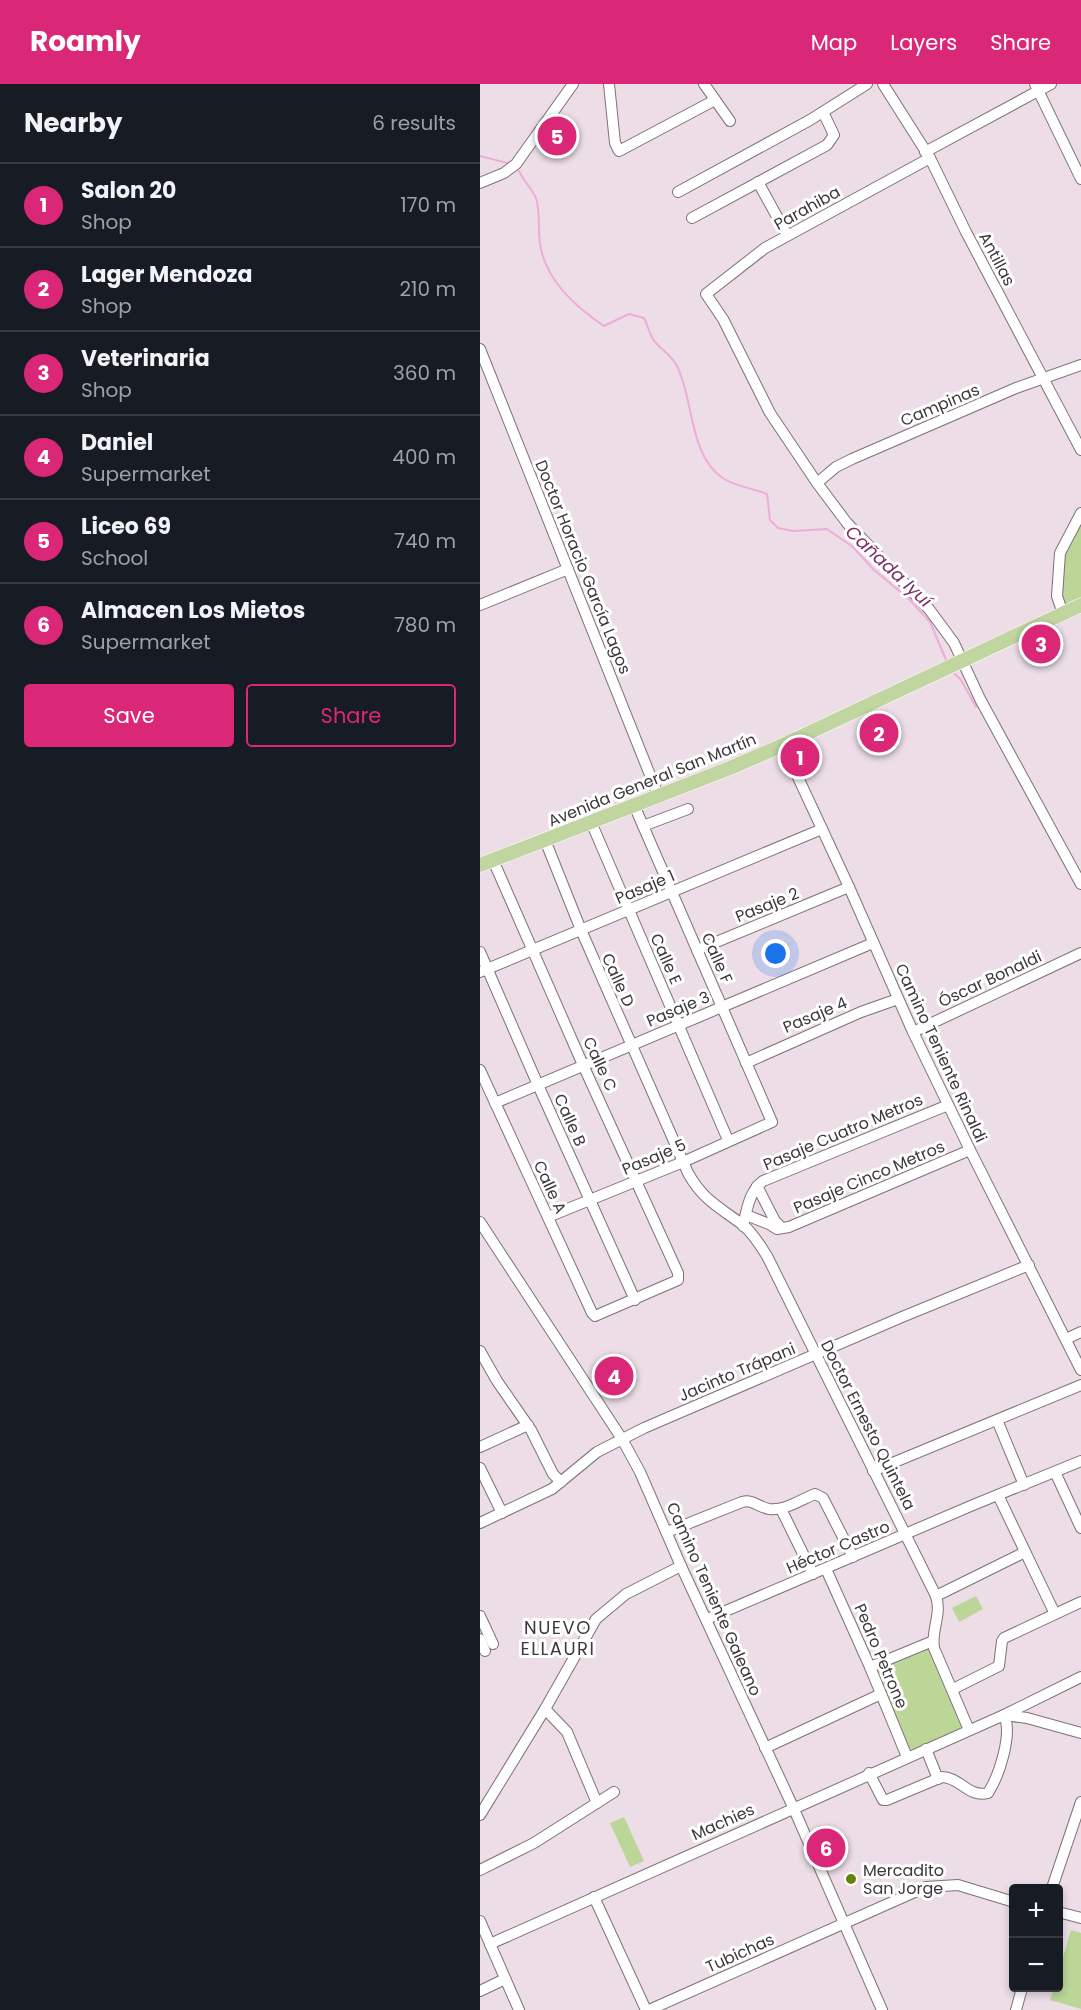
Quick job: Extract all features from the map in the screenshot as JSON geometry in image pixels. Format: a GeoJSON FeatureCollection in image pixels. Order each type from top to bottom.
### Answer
{"type":"FeatureCollection","features":[{"type":"Feature","properties":{"kind":"main road","name":"Avenida General San Martín"},"geometry":{"type":"LineString","coordinates":[[487,863],[783,745],[1081,605]]}},
{"type":"Feature","properties":{"kind":"street"},"geometry":{"type":"LineString","coordinates":[[480,183],[504,173],[516,164],[573,84]]}},
{"type":"Feature","properties":{"kind":"street"},"geometry":{"type":"LineString","coordinates":[[609,84],[615,143],[619,151],[715,100]]}},
{"type":"Feature","properties":{"kind":"street"},"geometry":{"type":"LineString","coordinates":[[704,84],[730,121]]}},
{"type":"Feature","properties":{"kind":"street"},"geometry":{"type":"LineString","coordinates":[[678,192],[823,112],[867,84]]}},
{"type":"Feature","properties":{"kind":"street","name":"Antillas"},"geometry":{"type":"LineString","coordinates":[[883,84],[928,155],[1081,450]]}},
{"type":"Feature","properties":{"kind":"street","name":"Parahiba"},"geometry":{"type":"LineString","coordinates":[[817,483],[770,413],[723,319],[706,294],[765,248],[928,155],[1037,87],[1051,84]]}},
{"type":"Feature","properties":{"kind":"street"},"geometry":{"type":"LineString","coordinates":[[1037,87],[1081,179]]}},
{"type":"Feature","properties":{"kind":"street"},"geometry":{"type":"LineString","coordinates":[[693,218],[827,145],[834,132],[823,112]]}},
{"type":"Feature","properties":{"kind":"street"},"geometry":{"type":"LineString","coordinates":[[758,182],[787,235]]}},
{"type":"Feature","properties":{"kind":"street","name":"Doctor Horacio García Lagos"},"geometry":{"type":"LineString","coordinates":[[480,350],[658,795]]}},
{"type":"Feature","properties":{"kind":"street","name":"Campinas"},"geometry":{"type":"LineString","coordinates":[[817,483],[836,467],[852,459],[1043,378],[1081,365]]}},
{"type":"Feature","properties":{"kind":"street"},"geometry":{"type":"LineString","coordinates":[[817,483],[847,523],[934,615],[964,661],[980,699],[1081,884]]}},
{"type":"Feature","properties":{"kind":"street"},"geometry":{"type":"LineString","coordinates":[[1062,614],[1057,596],[1060,553],[1081,513]]}},
{"type":"Feature","properties":{"kind":"street"},"geometry":{"type":"LineString","coordinates":[[480,605],[568,569]]}},
{"type":"Feature","properties":{"kind":"street","name":"Camino Teniente Rinaldi"},"geometry":{"type":"LineString","coordinates":[[783,745],[913,1032],[1081,1370]]}},
{"type":"Feature","properties":{"kind":"street","name":"Calle F"},"geometry":{"type":"LineString","coordinates":[[634,805],[772,1122]]}},
{"type":"Feature","properties":{"kind":"street"},"geometry":{"type":"LineString","coordinates":[[643,826],[688,809]]}},
{"type":"Feature","properties":{"kind":"street","name":"Calle E"},"geometry":{"type":"LineString","coordinates":[[591,822],[728,1140]]}},
{"type":"Feature","properties":{"kind":"street","name":"Pasaje 1"},"geometry":{"type":"LineString","coordinates":[[484,970],[628,911],[778,845],[822,829]]}},
{"type":"Feature","properties":{"kind":"street","name":"Calle D"},"geometry":{"type":"LineString","coordinates":[[545,840],[581,930],[682,1162]]}},
{"type":"Feature","properties":{"kind":"street","name":"Calle C"},"geometry":{"type":"LineString","coordinates":[[487,863],[532,950],[678,1273],[678,1280],[635,1300]]}},
{"type":"Feature","properties":{"kind":"street","name":"Pasaje 2"},"geometry":{"type":"LineString","coordinates":[[697,950],[849,887]]}},
{"type":"Feature","properties":{"kind":"street","name":"Pasaje 3"},"geometry":{"type":"LineString","coordinates":[[495,1103],[873,943]]}},
{"type":"Feature","properties":{"kind":"street","name":"Calle B"},"geometry":{"type":"LineString","coordinates":[[480,952],[484,970],[635,1300]]}},
{"type":"Feature","properties":{"kind":"street","name":"Óscar Bonaldi"},"geometry":{"type":"LineString","coordinates":[[913,1032],[1081,953]]}},
{"type":"Feature","properties":{"kind":"street","name":"Pasaje 4"},"geometry":{"type":"LineString","coordinates":[[746,1063],[861,1012],[898,999]]}},
{"type":"Feature","properties":{"kind":"street","name":"Calle A"},"geometry":{"type":"LineString","coordinates":[[480,1070],[588,1308],[595,1316],[635,1300]]}},
{"type":"Feature","properties":{"kind":"street","name":"Pasaje Cuatro Metros"},"geometry":{"type":"LineString","coordinates":[[745,1220],[750,1196],[763,1181],[948,1105]]}},
{"type":"Feature","properties":{"kind":"street","name":"Pasaje 5"},"geometry":{"type":"LineString","coordinates":[[548,1217],[772,1122]]}},
{"type":"Feature","properties":{"kind":"street","name":"Pasaje Cinco Metros"},"geometry":{"type":"LineString","coordinates":[[745,1220],[769,1224],[777,1229],[782,1228],[970,1150]]}},
{"type":"Feature","properties":{"kind":"street","name":"Doctor Ernesto Quintela"},"geometry":{"type":"LineString","coordinates":[[682,1162],[696,1188],[705,1198],[745,1220],[767,1256],[936,1596],[939,1614],[933,1641]]}},
{"type":"Feature","properties":{"kind":"street"},"geometry":{"type":"LineString","coordinates":[[757,1186],[775,1221],[782,1228]]}},
{"type":"Feature","properties":{"kind":"street","name":"Camino Teniente Galeano"},"geometry":{"type":"LineString","coordinates":[[480,1222],[622,1439],[640,1472],[793,1807],[882,2010]]}},
{"type":"Feature","properties":{"kind":"street","name":"Jacinto Trápani"},"geometry":{"type":"LineString","coordinates":[[480,1523],[561,1482],[597,1452],[622,1439],[815,1354],[1029,1265]]}},
{"type":"Feature","properties":{"kind":"street"},"geometry":{"type":"LineString","coordinates":[[1066,1339],[1081,1332]]}},
{"type":"Feature","properties":{"kind":"street"},"geometry":{"type":"LineString","coordinates":[[480,1351],[496,1381],[528,1425],[553,1474],[561,1482]]}},
{"type":"Feature","properties":{"kind":"street"},"geometry":{"type":"LineString","coordinates":[[873,1471],[1081,1385]]}},
{"type":"Feature","properties":{"kind":"street"},"geometry":{"type":"LineString","coordinates":[[996,1420],[1024,1485]]}},
{"type":"Feature","properties":{"kind":"street"},"geometry":{"type":"LineString","coordinates":[[480,1447],[528,1425]]}},
{"type":"Feature","properties":{"kind":"street","name":"Héctor Castro"},"geometry":{"type":"LineString","coordinates":[[707,1619],[1081,1461]]}},
{"type":"Feature","properties":{"kind":"street"},"geometry":{"type":"LineString","coordinates":[[480,1468],[502,1513]]}},
{"type":"Feature","properties":{"kind":"street"},"geometry":{"type":"LineString","coordinates":[[1055,1472],[1081,1528]]}},
{"type":"Feature","properties":{"kind":"street"},"geometry":{"type":"LineString","coordinates":[[668,1532],[748,1500],[768,1509],[781,1509],[815,1494],[823,1498],[853,1557]]}},
{"type":"Feature","properties":{"kind":"street"},"geometry":{"type":"LineString","coordinates":[[998,1495],[1055,1614]]}},
{"type":"Feature","properties":{"kind":"street"},"geometry":{"type":"LineString","coordinates":[[781,1509],[813,1574]]}},
{"type":"Feature","properties":{"kind":"street"},"geometry":{"type":"LineString","coordinates":[[936,1596],[1026,1552]]}},
{"type":"Feature","properties":{"kind":"street"},"geometry":{"type":"LineString","coordinates":[[480,1815],[545,1709],[596,1619],[626,1594],[681,1566]]}},
{"type":"Feature","properties":{"kind":"street","name":"Pedro Petrone"},"geometry":{"type":"LineString","coordinates":[[826,1569],[907,1757]]}},
{"type":"Feature","properties":{"kind":"street"},"geometry":{"type":"LineString","coordinates":[[953,1689],[999,1666],[1004,1638],[1081,1602]]}},
{"type":"Feature","properties":{"kind":"street"},"geometry":{"type":"LineString","coordinates":[[480,1639],[489,1648],[481,1621]]}},
{"type":"Feature","properties":{"kind":"street"},"geometry":{"type":"LineString","coordinates":[[870,1667],[933,1641],[969,1730]]}},
{"type":"Feature","properties":{"kind":"street","name":"Machies"},"geometry":{"type":"LineString","coordinates":[[490,1944],[793,1807],[1004,1715],[1081,1677]]}},
{"type":"Feature","properties":{"kind":"street"},"geometry":{"type":"LineString","coordinates":[[765,1748],[881,1694]]}},
{"type":"Feature","properties":{"kind":"street"},"geometry":{"type":"LineString","coordinates":[[545,1709],[567,1732],[597,1803]]}},
{"type":"Feature","properties":{"kind":"street"},"geometry":{"type":"LineString","coordinates":[[870,1773],[880,1797],[887,1800],[948,1777],[974,1794],[988,1793],[997,1773],[1005,1745],[1008,1725],[1004,1715],[1027,1718],[1081,1734]]}},
{"type":"Feature","properties":{"kind":"street"},"geometry":{"type":"LineString","coordinates":[[926,1749],[938,1779]]}},
{"type":"Feature","properties":{"kind":"street"},"geometry":{"type":"LineString","coordinates":[[480,1870],[534,1843],[614,1792]]}},
{"type":"Feature","properties":{"kind":"street"},"geometry":{"type":"LineString","coordinates":[[1053,1884],[1081,1802]]}},
{"type":"Feature","properties":{"kind":"street","name":"Tubichas"},"geometry":{"type":"LineString","coordinates":[[647,2010],[916,1890],[937,1885],[958,1884],[1009,1900]]}},
{"type":"Feature","properties":{"kind":"street"},"geometry":{"type":"LineString","coordinates":[[594,1897],[647,2010]]}},
{"type":"Feature","properties":{"kind":"street"},"geometry":{"type":"LineString","coordinates":[[1063,1913],[1081,1918]]}},
{"type":"Feature","properties":{"kind":"street"},"geometry":{"type":"LineString","coordinates":[[480,1921],[519,2010]]}},
{"type":"Feature","properties":{"kind":"street"},"geometry":{"type":"LineString","coordinates":[[480,1991],[506,1979]]}},
{"type":"Feature","properties":{"kind":"street"},"geometry":{"type":"LineString","coordinates":[[1016,2010],[1021,1992]]}},
{"type":"Feature","properties":{"kind":"green space"},"geometry":{"type":"Polygon","coordinates":[[[1081,526],[1081,599],[1065,607],[1059,598],[1063,551],[1081,526]]]}},
{"type":"Feature","properties":{"kind":"green space"},"geometry":{"type":"Polygon","coordinates":[[[976,1596],[983,1609],[959,1622],[952,1608],[976,1596]]]}},
{"type":"Feature","properties":{"kind":"green space"},"geometry":{"type":"Polygon","coordinates":[[[928,1646],[962,1725],[959,1730],[912,1750],[909,1748],[876,1670],[928,1646]]]}},
{"type":"Feature","properties":{"kind":"green space"},"geometry":{"type":"Polygon","coordinates":[[[624,1817],[644,1861],[630,1867],[610,1823],[624,1817]]]}},
{"type":"Feature","properties":{"kind":"green space"},"geometry":{"type":"Polygon","coordinates":[[[1071,1930],[1081,1933],[1081,2009],[1050,2000],[1053,1992],[1063,1992],[1063,1957],[1071,1930]]]}},
{"type":"Feature","properties":{"kind":"waterway","name":"Cañada Iyuí"},"geometry":{"type":"LineString","coordinates":[[480,156],[511,164]]}},
{"type":"Feature","properties":{"kind":"waterway","name":"Cañada Iyuí"},"geometry":{"type":"LineString","coordinates":[[519,171],[536,198],[541,249],[557,283],[574,302],[604,326],[629,314],[644,318],[653,340],[677,366],[687,395],[698,443],[713,469],[729,482],[767,494],[770,520],[778,528],[793,531],[827,529],[853,547],[873,569],[909,599],[930,622],[947,662]]}},
{"type":"Feature","properties":{"kind":"waterway","name":"Cañada Iyuí"},"geometry":{"type":"LineString","coordinates":[[954,673],[961,680],[976,707]]}},
{"type":"Feature","properties":{"kind":"place","name":"Liceo 69"},"geometry":{"type":"Point","coordinates":[557,136]}},
{"type":"Feature","properties":{"kind":"place","name":"Veterinaria"},"geometry":{"type":"Point","coordinates":[1041,644]}},
{"type":"Feature","properties":{"kind":"place","name":"Lager Mendoza"},"geometry":{"type":"Point","coordinates":[879,733]}},
{"type":"Feature","properties":{"kind":"place","name":"Salon 20"},"geometry":{"type":"Point","coordinates":[800,757]}},
{"type":"Feature","properties":{"kind":"place","name":"Daniel"},"geometry":{"type":"Point","coordinates":[614,1376]}},
{"type":"Feature","properties":{"kind":"place","name":"Almacen Los Mietos"},"geometry":{"type":"Point","coordinates":[826,1848]}},
{"type":"Feature","properties":{"kind":"place","name":"Mercadito San Jorge"},"geometry":{"type":"Point","coordinates":[851,1879]}},
{"type":"Feature","properties":{"kind":"district","name":"NUEVO ELLAURI"},"geometry":{"type":"Point","coordinates":[558,1637]}}]}
